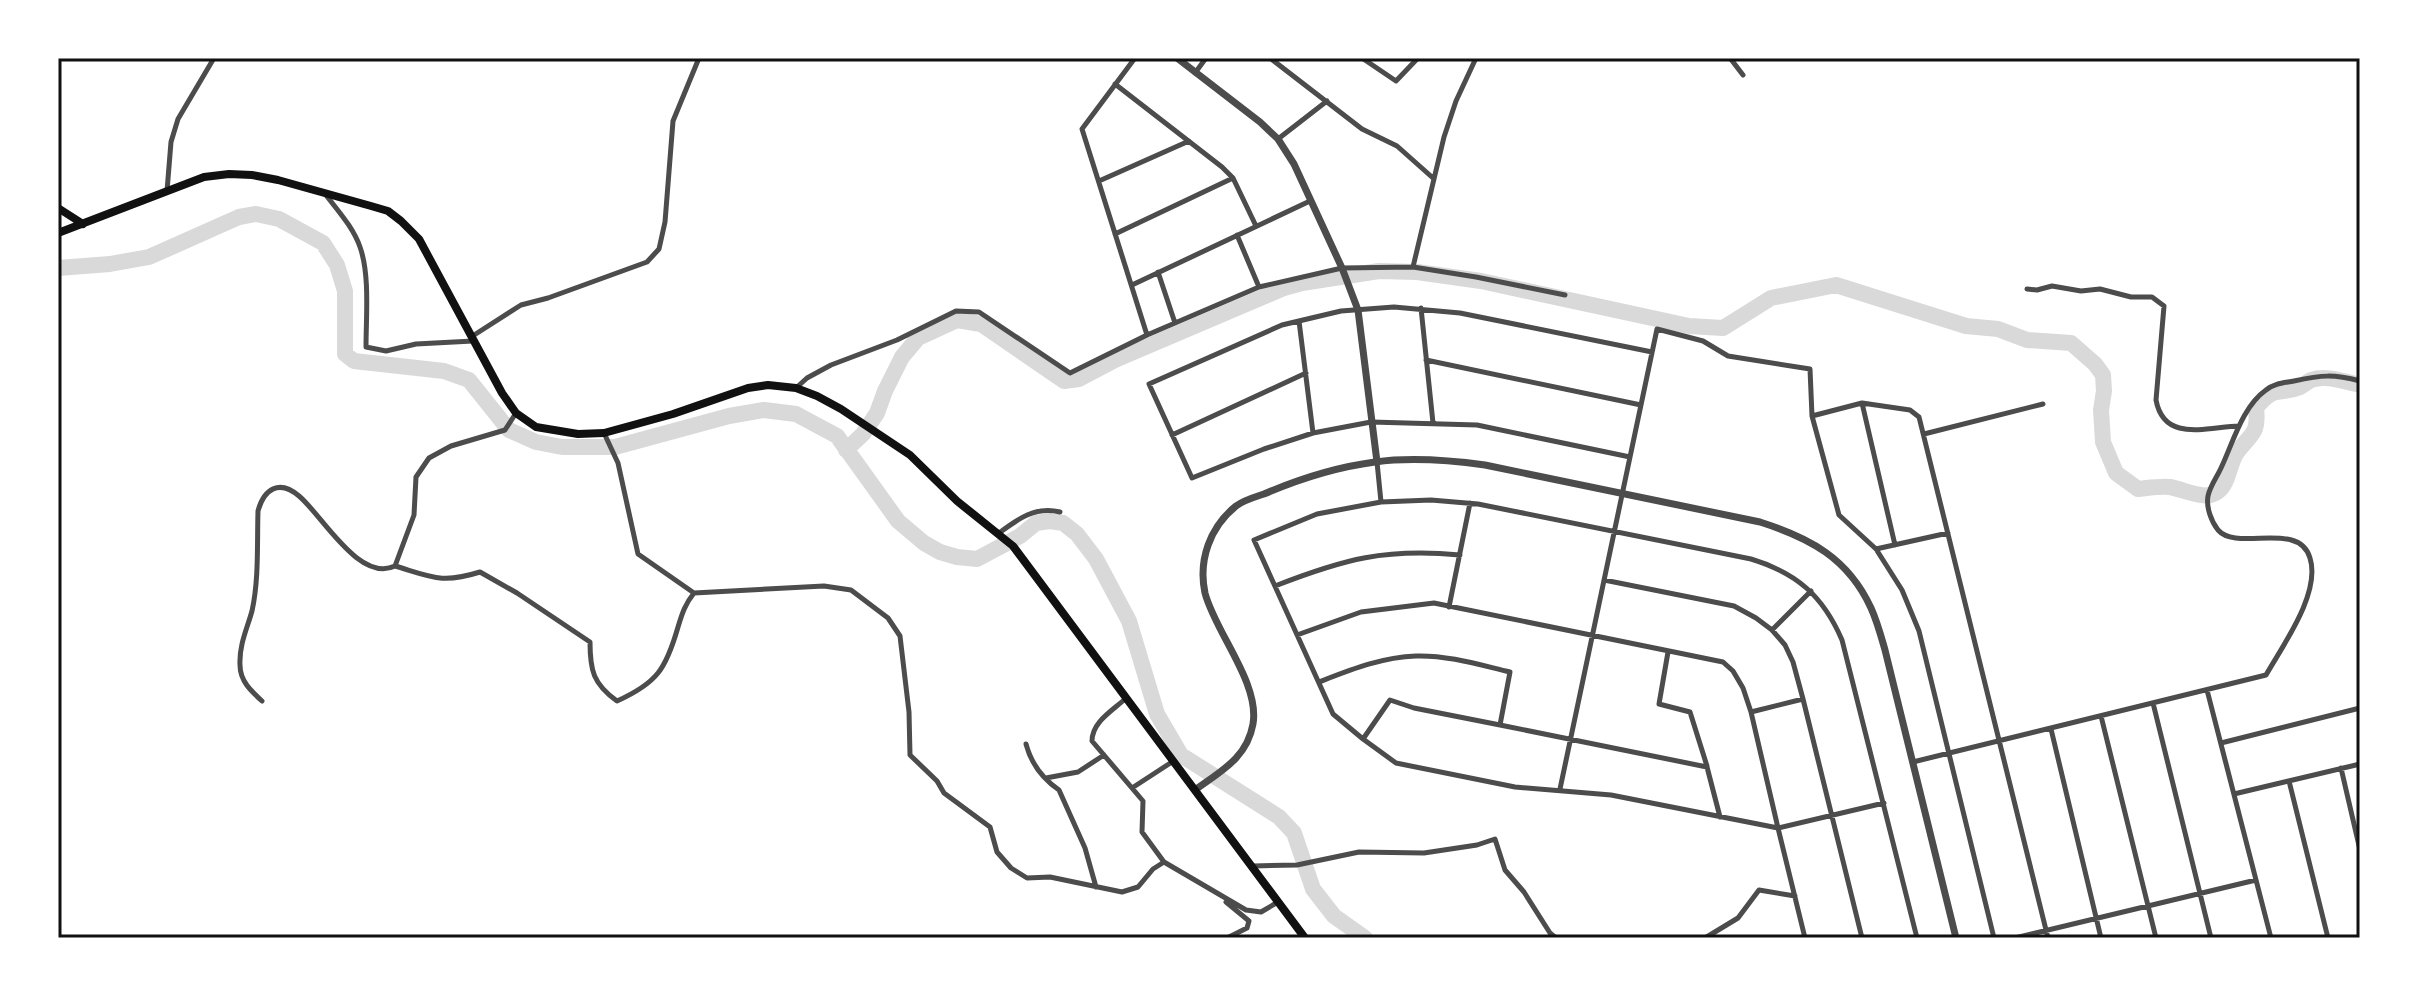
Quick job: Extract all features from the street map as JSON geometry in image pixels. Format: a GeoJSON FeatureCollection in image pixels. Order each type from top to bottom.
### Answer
{"type":"FeatureCollection","features":[{"type":"Feature","properties":{"kind":"main road"},"geometry":{"type":"LineString","coordinates":[[58,233],[204,177],[229,174],[278,180],[388,211],[401,221],[419,239],[516,413],[536,427],[604,433],[673,414],[748,388],[768,385],[796,388],[817,396],[910,455],[957,501],[1013,546],[1172,762],[1198,789],[1250,866],[1305,938]]}},
{"type":"Feature","properties":{"kind":"main road"},"geometry":{"type":"LineString","coordinates":[[58,208],[83,224]]}},
{"type":"Feature","properties":{"kind":"street"},"geometry":{"type":"LineString","coordinates":[[167,191],[171,142],[178,119],[214,58]]}},
{"type":"Feature","properties":{"kind":"street"},"geometry":{"type":"LineString","coordinates":[[324,193],[348,223],[364,260],[366,347],[386,351],[416,344],[472,339],[521,305],[647,262],[659,249],[665,222],[673,121],[699,58]]}},
{"type":"Feature","properties":{"kind":"street"},"geometry":{"type":"LineString","coordinates":[[1135,58],[1082,129],[1147,335]]}},
{"type":"Feature","properties":{"kind":"street"},"geometry":{"type":"LineString","coordinates":[[1177,58],[1260,122],[1278,139],[1294,164],[1358,310],[1381,502]]}},
{"type":"Feature","properties":{"kind":"street"},"geometry":{"type":"LineString","coordinates":[[1195,73],[1206,58]]}},
{"type":"Feature","properties":{"kind":"street"},"geometry":{"type":"LineString","coordinates":[[1270,58],[1362,129],[1397,146],[1433,178]]}},
{"type":"Feature","properties":{"kind":"street"},"geometry":{"type":"LineString","coordinates":[[1362,58],[1396,81],[1418,58]]}},
{"type":"Feature","properties":{"kind":"street"},"geometry":{"type":"LineString","coordinates":[[1413,267],[1433,178],[1456,101],[1476,58]]}},
{"type":"Feature","properties":{"kind":"street"},"geometry":{"type":"LineString","coordinates":[[1730,58],[1743,75]]}},
{"type":"Feature","properties":{"kind":"street"},"geometry":{"type":"LineString","coordinates":[[1115,84],[1233,178],[1256,226]]}},
{"type":"Feature","properties":{"kind":"street"},"geometry":{"type":"LineString","coordinates":[[1278,139],[1327,101]]}},
{"type":"Feature","properties":{"kind":"street"},"geometry":{"type":"LineString","coordinates":[[1099,181],[1190,141]]}},
{"type":"Feature","properties":{"kind":"street"},"geometry":{"type":"LineString","coordinates":[[1115,234],[1233,178]]}},
{"type":"Feature","properties":{"kind":"street"},"geometry":{"type":"LineString","coordinates":[[1132,285],[1310,201]]}},
{"type":"Feature","properties":{"kind":"street"},"geometry":{"type":"LineString","coordinates":[[1237,235],[1259,287]]}},
{"type":"Feature","properties":{"kind":"street"},"geometry":{"type":"LineString","coordinates":[[796,388],[831,365],[897,340],[956,311],[979,312],[1070,373],[1147,335],[1259,287],[1344,273],[1413,267],[1565,295]]}},
{"type":"Feature","properties":{"kind":"street"},"geometry":{"type":"LineString","coordinates":[[1158,272],[1175,323]]}},
{"type":"Feature","properties":{"kind":"street"},"geometry":{"type":"LineString","coordinates":[[2027,289],[2052,286],[2081,291],[2100,289],[2158,300],[2164,306],[2156,400],[2158,412],[2172,427],[2184,430],[2239,426]]}},
{"type":"Feature","properties":{"kind":"street"},"geometry":{"type":"LineString","coordinates":[[1630,457],[1477,425],[1371,422],[1313,433],[1192,478],[1149,384],[1282,325],[1358,310],[1394,307],[1460,313],[1652,352]]}},
{"type":"Feature","properties":{"kind":"street"},"geometry":{"type":"LineString","coordinates":[[1421,308],[1433,423]]}},
{"type":"Feature","properties":{"kind":"street"},"geometry":{"type":"LineString","coordinates":[[1299,321],[1313,433]]}},
{"type":"Feature","properties":{"kind":"street"},"geometry":{"type":"LineString","coordinates":[[1560,789],[1657,329],[1703,341],[1728,356],[1810,369],[1812,416],[1839,515],[1876,549],[1902,590],[1919,631],[1994,938]]}},
{"type":"Feature","properties":{"kind":"street"},"geometry":{"type":"LineString","coordinates":[[1426,360],[1641,405]]}},
{"type":"Feature","properties":{"kind":"street"},"geometry":{"type":"LineString","coordinates":[[1172,435],[1306,373]]}},
{"type":"Feature","properties":{"kind":"street"},"geometry":{"type":"LineString","coordinates":[[1913,762],[2266,675],[2308,598],[2312,574],[2310,556],[2297,542],[2266,536],[2232,538],[2219,532],[2210,516],[2208,497],[2239,426],[2265,390],[2280,382],[2321,374],[2360,381]]}},
{"type":"Feature","properties":{"kind":"street"},"geometry":{"type":"LineString","coordinates":[[1812,416],[1862,403],[1910,410],[1919,417],[2048,938]]}},
{"type":"Feature","properties":{"kind":"street"},"geometry":{"type":"LineString","coordinates":[[1862,403],[1895,545]]}},
{"type":"Feature","properties":{"kind":"street"},"geometry":{"type":"LineString","coordinates":[[1923,434],[2043,404]]}},
{"type":"Feature","properties":{"kind":"street"},"geometry":{"type":"LineString","coordinates":[[262,701],[249,690],[240,667],[241,642],[252,610],[256,582],[258,511],[267,491],[285,487],[300,496],[341,544],[372,569],[388,570],[395,566],[414,515],[416,477],[429,458],[451,446],[505,430],[516,413]]}},
{"type":"Feature","properties":{"kind":"street"},"geometry":{"type":"LineString","coordinates":[[604,433],[618,463],[638,554],[694,593],[824,586],[851,590],[888,618],[900,636],[909,712],[910,755],[937,781],[944,793],[990,827],[997,852],[1011,868],[1027,878],[1050,877],[1122,892],[1138,887],[1153,869],[1164,862]]}},
{"type":"Feature","properties":{"kind":"street"},"geometry":{"type":"LineString","coordinates":[[1198,789],[1239,757],[1253,723],[1253,708],[1245,682],[1207,598],[1202,578],[1210,537],[1225,517],[1239,504],[1331,471],[1377,462],[1454,461],[1485,465],[1760,522],[1815,543],[1839,562],[1871,608],[1885,650],[1956,938]]}},
{"type":"Feature","properties":{"kind":"street"},"geometry":{"type":"LineString","coordinates":[[1884,803],[1778,828],[1611,795],[1515,787],[1396,763],[1333,714],[1254,540],[1317,514],[1381,502],[1431,500],[1470,503],[1763,562],[1793,576],[1824,605],[1842,640],[1884,803],[1917,938]]}},
{"type":"Feature","properties":{"kind":"street"},"geometry":{"type":"LineString","coordinates":[[1449,607],[1470,503]]}},
{"type":"Feature","properties":{"kind":"street"},"geometry":{"type":"LineString","coordinates":[[1001,535],[1020,518],[1033,512],[1060,512]]}},
{"type":"Feature","properties":{"kind":"street"},"geometry":{"type":"LineString","coordinates":[[1876,549],[1948,533]]}},
{"type":"Feature","properties":{"kind":"street"},"geometry":{"type":"LineString","coordinates":[[1275,586],[1318,569],[1386,553],[1460,555]]}},
{"type":"Feature","properties":{"kind":"street"},"geometry":{"type":"LineString","coordinates":[[395,566],[439,580],[480,572],[517,593],[590,642],[590,668],[603,691],[617,701],[638,692],[662,671],[685,603],[694,593]]}},
{"type":"Feature","properties":{"kind":"street"},"geometry":{"type":"LineString","coordinates":[[1604,580],[1734,606],[1772,630],[1785,645],[1803,699],[1862,938]]}},
{"type":"Feature","properties":{"kind":"street"},"geometry":{"type":"LineString","coordinates":[[1772,630],[1811,591]]}},
{"type":"Feature","properties":{"kind":"street"},"geometry":{"type":"LineString","coordinates":[[1297,635],[1361,612],[1434,603],[1723,662],[1738,677],[1751,712],[1805,938]]}},
{"type":"Feature","properties":{"kind":"street"},"geometry":{"type":"LineString","coordinates":[[1668,652],[1659,704],[1690,712],[1720,817]]}},
{"type":"Feature","properties":{"kind":"street"},"geometry":{"type":"LineString","coordinates":[[1319,682],[1380,661],[1416,656],[1444,657],[1510,672],[1500,725]]}},
{"type":"Feature","properties":{"kind":"street"},"geometry":{"type":"LineString","coordinates":[[2207,690],[2271,938]]}},
{"type":"Feature","properties":{"kind":"street"},"geometry":{"type":"LineString","coordinates":[[1125,699],[1096,725],[1092,741],[1143,801],[1142,832],[1164,862],[1246,910],[1261,912],[1278,902]]}},
{"type":"Feature","properties":{"kind":"street"},"geometry":{"type":"LineString","coordinates":[[1751,712],[1803,699]]}},
{"type":"Feature","properties":{"kind":"street"},"geometry":{"type":"LineString","coordinates":[[1363,739],[1390,700],[1414,708],[1707,767]]}},
{"type":"Feature","properties":{"kind":"street"},"geometry":{"type":"LineString","coordinates":[[2153,703],[2211,938]]}},
{"type":"Feature","properties":{"kind":"street"},"geometry":{"type":"LineString","coordinates":[[2221,743],[2360,708]]}},
{"type":"Feature","properties":{"kind":"street"},"geometry":{"type":"LineString","coordinates":[[2101,716],[2156,938]]}},
{"type":"Feature","properties":{"kind":"street"},"geometry":{"type":"LineString","coordinates":[[2051,729],[2101,938]]}},
{"type":"Feature","properties":{"kind":"street"},"geometry":{"type":"LineString","coordinates":[[1026,744],[1030,760],[1059,790],[1085,848],[1096,887]]}},
{"type":"Feature","properties":{"kind":"street"},"geometry":{"type":"LineString","coordinates":[[1046,778],[1078,772],[1104,755]]}},
{"type":"Feature","properties":{"kind":"street"},"geometry":{"type":"LineString","coordinates":[[1132,788],[1172,762]]}},
{"type":"Feature","properties":{"kind":"street"},"geometry":{"type":"LineString","coordinates":[[2234,794],[2360,764]]}},
{"type":"Feature","properties":{"kind":"street"},"geometry":{"type":"LineString","coordinates":[[2341,768],[2360,850]]}},
{"type":"Feature","properties":{"kind":"street"},"geometry":{"type":"LineString","coordinates":[[2289,781],[2328,938]]}},
{"type":"Feature","properties":{"kind":"street"},"geometry":{"type":"LineString","coordinates":[[1250,866],[1297,865],[1359,852],[1424,853],[1477,845],[1495,839],[1505,870],[1556,938]]}},
{"type":"Feature","properties":{"kind":"street"},"geometry":{"type":"LineString","coordinates":[[2015,938],[2256,880]]}},
{"type":"Feature","properties":{"kind":"street"},"geometry":{"type":"LineString","coordinates":[[1705,938],[1738,918],[1759,890],[1795,896]]}},
{"type":"Feature","properties":{"kind":"street"},"geometry":{"type":"LineString","coordinates":[[1221,897],[1249,921],[1247,928],[1227,938]]}},
{"type":"Feature","properties":{"kind":"waterway"},"geometry":{"type":"LineString","coordinates":[[58,268],[149,257],[239,217],[256,214],[279,219],[323,243],[337,265],[345,291],[345,354],[354,361],[444,371],[469,380],[509,430],[536,442],[562,447],[615,447],[729,416],[764,410],[796,414],[837,436],[898,521],[940,552],[977,559],[1020,536],[1036,523],[1063,523],[1077,534],[1096,559],[1129,621],[1157,714],[1181,755],[1279,817],[1294,833],[1313,889],[1334,916],[1365,938]]}},
{"type":"Feature","properties":{"kind":"waterway"},"geometry":{"type":"LineString","coordinates":[[846,450],[863,434],[877,413],[902,357],[918,338],[957,320],[981,324],[1064,381],[1079,379],[1115,360],[1284,288],[1379,271],[1417,272],[1481,281],[1689,326],[1723,328],[1771,298],[1836,285],[1966,326],[1998,329],[2027,340],[2071,343],[2103,375],[2103,442],[2116,473],[2138,489],[2170,487],[2198,495],[2212,495],[2223,486],[2235,455],[2255,428],[2256,408],[2268,396],[2322,378],[2356,384]]}}]}
